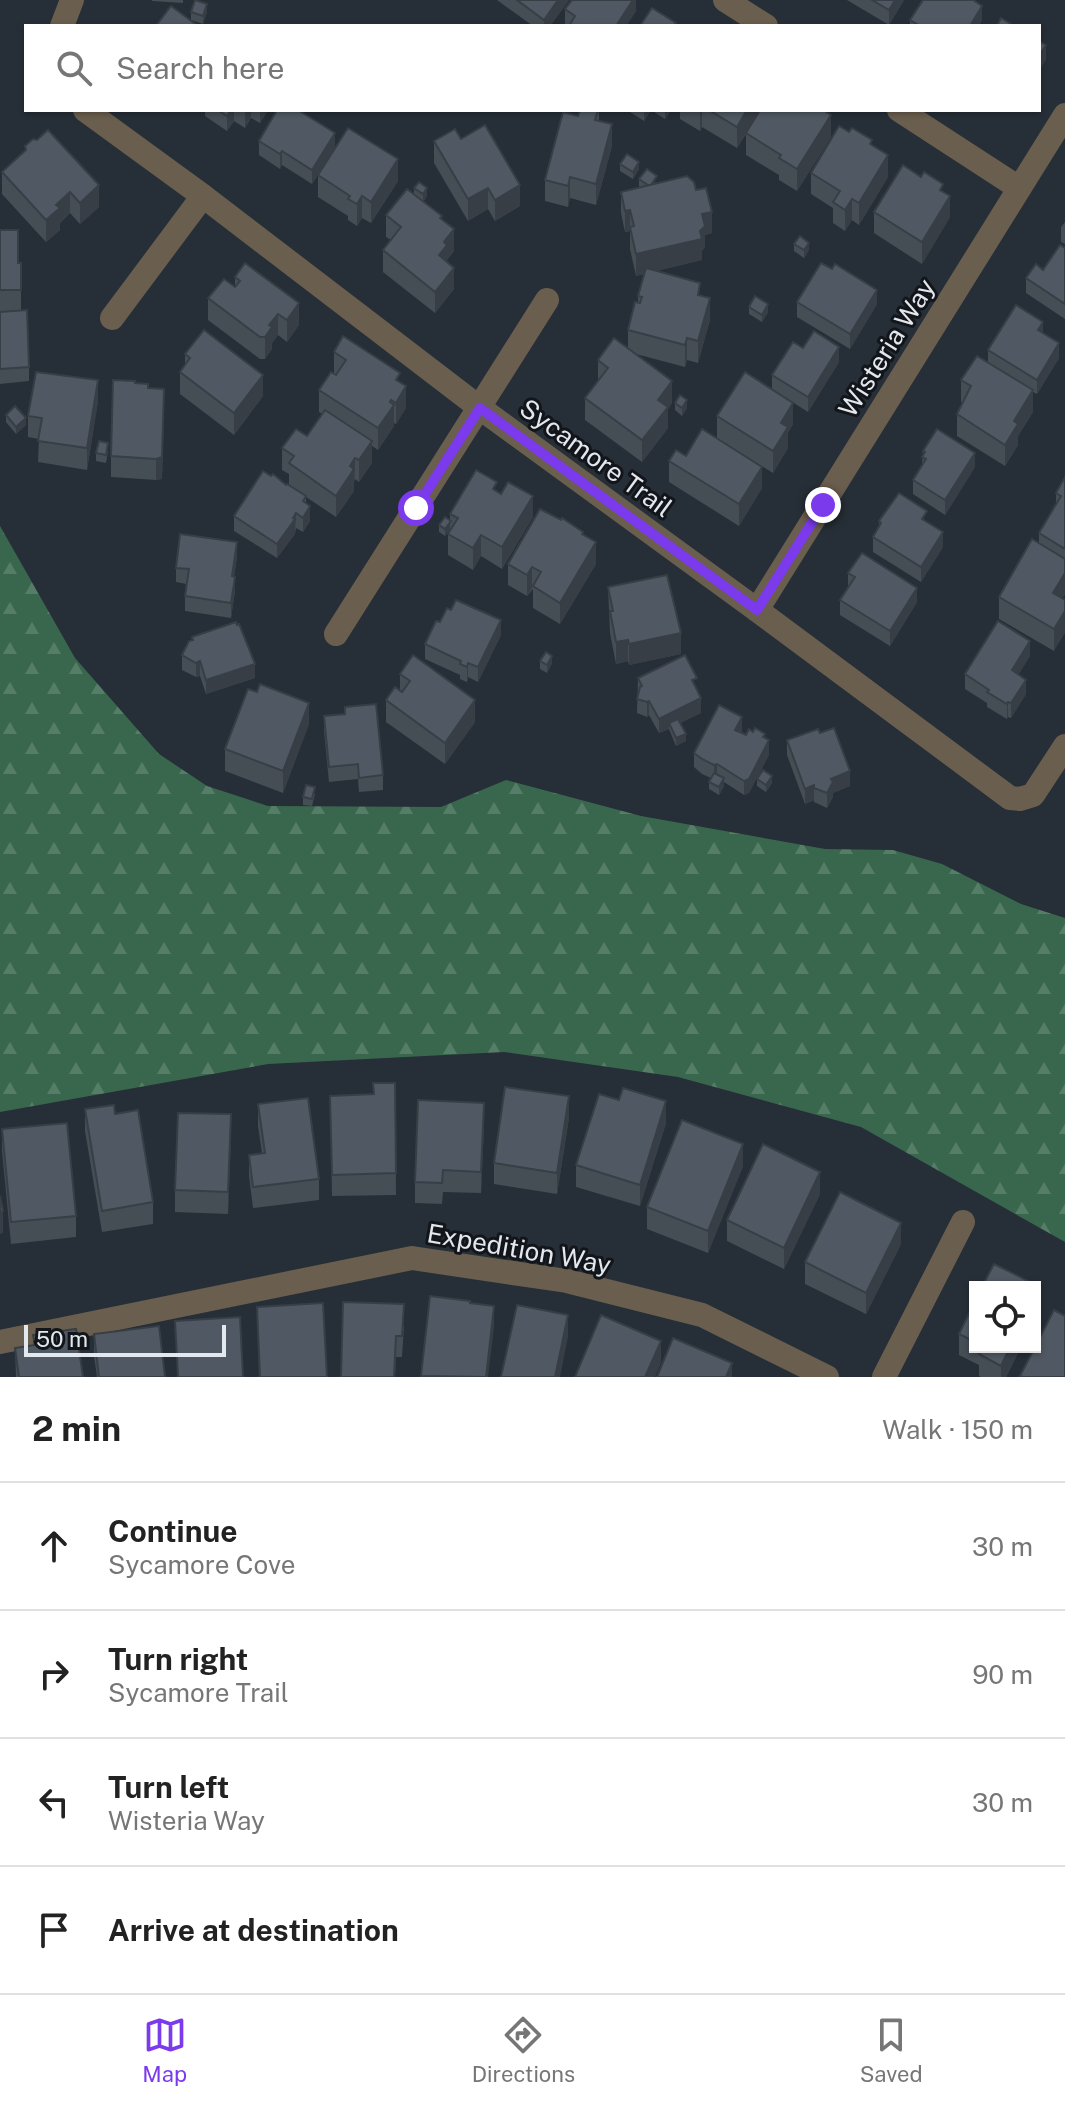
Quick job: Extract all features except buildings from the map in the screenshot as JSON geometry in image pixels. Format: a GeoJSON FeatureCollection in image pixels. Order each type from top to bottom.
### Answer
{"type":"FeatureCollection","features":[{"type":"Feature","properties":{"kind":"street"},"geometry":{"type":"LineString","coordinates":[[63,24],[72,0]]}},
{"type":"Feature","properties":{"kind":"street"},"geometry":{"type":"LineString","coordinates":[[725,0],[763,24]]}},
{"type":"Feature","properties":{"kind":"street","name":"Sycamore Trail"},"geometry":{"type":"LineString","coordinates":[[88,112],[480,408],[1010,798],[1033,795],[1065,746]]}},
{"type":"Feature","properties":{"kind":"street"},"geometry":{"type":"LineString","coordinates":[[902,112],[1019,188]]}},
{"type":"Feature","properties":{"kind":"street","name":"Wisteria Way"},"geometry":{"type":"LineString","coordinates":[[757,610],[1065,115]]}},
{"type":"Feature","properties":{"kind":"street"},"geometry":{"type":"LineString","coordinates":[[112,318],[203,196]]}},
{"type":"Feature","properties":{"kind":"street"},"geometry":{"type":"LineString","coordinates":[[336,634],[547,300]]}},
{"type":"Feature","properties":{"kind":"street"},"geometry":{"type":"LineString","coordinates":[[884,1377],[963,1222]]}},
{"type":"Feature","properties":{"kind":"street","name":"Expedition Way"},"geometry":{"type":"LineString","coordinates":[[0,1342],[412,1258],[567,1281],[702,1315],[827,1377]]}},
{"type":"Feature","properties":{"kind":"green space"},"geometry":{"type":"Polygon","coordinates":[[[0,526],[75,658],[159,754],[207,786],[268,806],[441,807],[506,780],[641,816],[825,849],[893,850],[942,864],[1021,904],[1065,918],[1065,1242],[861,1127],[678,1077],[504,1052],[268,1064],[0,1112],[0,526]]]}},
{"type":"Feature","properties":{"kind":"route"},"geometry":{"type":"LineString","coordinates":[[416,508],[480,408],[757,610],[823,505]]}}]}
